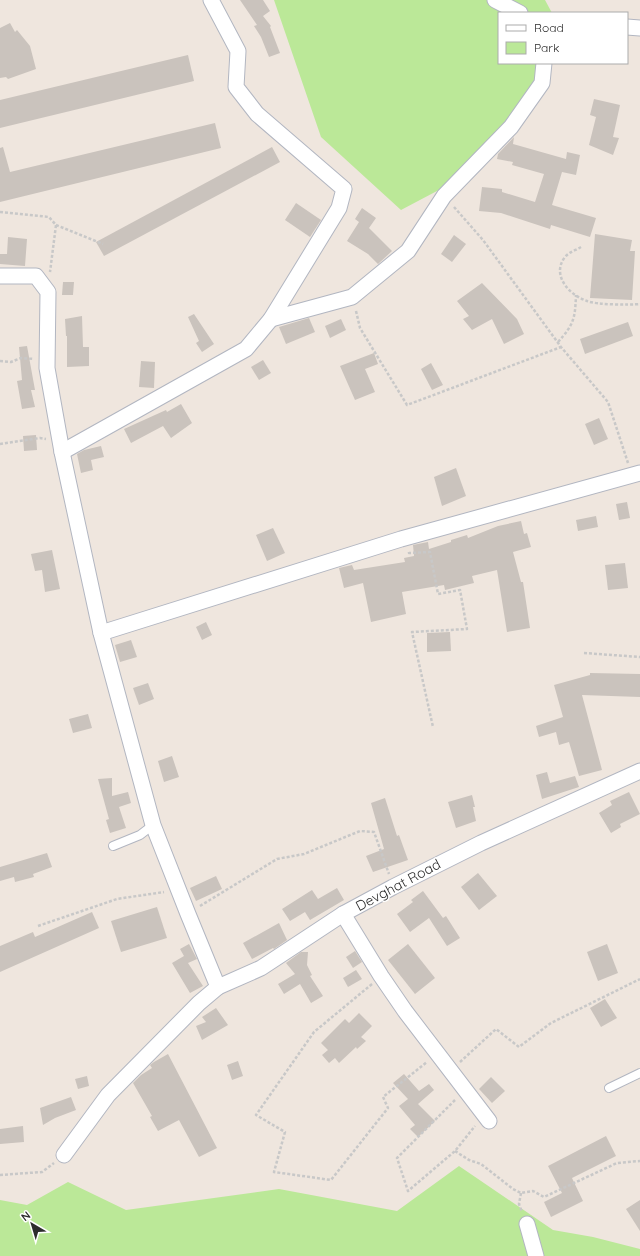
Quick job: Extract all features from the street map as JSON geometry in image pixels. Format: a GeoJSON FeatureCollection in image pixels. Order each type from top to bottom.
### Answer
{"type":"FeatureCollection","features":[{"type":"Feature","properties":{"kind":"street"},"geometry":{"type":"LineString","coordinates":[[61,446],[246,349],[271,319],[339,208],[344,189],[257,114],[236,87],[238,51],[211,0]]}},
{"type":"Feature","properties":{"kind":"street"},"geometry":{"type":"LineString","coordinates":[[495,0],[518,12]]}},
{"type":"Feature","properties":{"kind":"street"},"geometry":{"type":"LineString","coordinates":[[628,27],[640,28]]}},
{"type":"Feature","properties":{"kind":"street"},"geometry":{"type":"LineString","coordinates":[[271,319],[352,297],[408,251],[444,196],[511,127],[542,83],[544,64]]}},
{"type":"Feature","properties":{"kind":"street"},"geometry":{"type":"LineString","coordinates":[[0,276],[36,276],[48,292],[48,368],[61,446],[101,633],[154,825],[178,890],[218,987]]}},
{"type":"Feature","properties":{"kind":"street"},"geometry":{"type":"LineString","coordinates":[[101,633],[401,539],[636,474]]}},
{"type":"Feature","properties":{"kind":"street","name":"Devghat Road"},"geometry":{"type":"LineString","coordinates":[[489,1121],[405,1011],[381,976],[343,914],[480,843],[640,771]]}},
{"type":"Feature","properties":{"kind":"street"},"geometry":{"type":"LineString","coordinates":[[64,1155],[108,1094],[199,1003],[218,987],[261,968],[343,914]]}},
{"type":"Feature","properties":{"kind":"street"},"geometry":{"type":"LineString","coordinates":[[527,1224],[536,1256]]}},
{"type":"Feature","properties":{"kind":"lane"},"geometry":{"type":"LineString","coordinates":[[113,846],[140,835],[154,825]]}},
{"type":"Feature","properties":{"kind":"lane"},"geometry":{"type":"LineString","coordinates":[[610,1088],[640,1073]]}},
{"type":"Feature","properties":{"kind":"path"},"geometry":{"type":"LineString","coordinates":[[444,196],[483,240],[561,347],[608,402],[636,474]]}},
{"type":"Feature","properties":{"kind":"path"},"geometry":{"type":"LineString","coordinates":[[0,212],[49,217],[56,225],[103,244]]}},
{"type":"Feature","properties":{"kind":"path"},"geometry":{"type":"LineString","coordinates":[[48,292],[56,225]]}},
{"type":"Feature","properties":{"kind":"path"},"geometry":{"type":"LineString","coordinates":[[581,247],[566,255],[560,266],[561,278],[569,291],[588,302],[626,305],[640,304]]}},
{"type":"Feature","properties":{"kind":"path"},"geometry":{"type":"LineString","coordinates":[[558,342],[569,330],[575,317],[576,295]]}},
{"type":"Feature","properties":{"kind":"path"},"geometry":{"type":"LineString","coordinates":[[352,297],[360,328],[407,405],[561,347]]}},
{"type":"Feature","properties":{"kind":"path"},"geometry":{"type":"LineString","coordinates":[[0,361],[11,362],[21,358],[32,358],[39,361],[48,360]]}},
{"type":"Feature","properties":{"kind":"path"},"geometry":{"type":"LineString","coordinates":[[0,444],[40,438],[61,446]]}},
{"type":"Feature","properties":{"kind":"path"},"geometry":{"type":"LineString","coordinates":[[401,539],[409,553],[430,552],[438,594],[460,590],[467,629],[412,632],[432,727]]}},
{"type":"Feature","properties":{"kind":"path"},"geometry":{"type":"LineString","coordinates":[[584,654],[640,657]]}},
{"type":"Feature","properties":{"kind":"path"},"geometry":{"type":"LineString","coordinates":[[188,914],[277,859],[304,854],[360,831],[374,832],[393,887]]}},
{"type":"Feature","properties":{"kind":"path"},"geometry":{"type":"LineString","coordinates":[[38,926],[117,899],[178,890]]}},
{"type":"Feature","properties":{"kind":"path"},"geometry":{"type":"LineString","coordinates":[[381,976],[314,1032],[256,1115],[286,1132],[274,1172],[331,1180],[388,1108],[383,1096],[437,1054]]}},
{"type":"Feature","properties":{"kind":"path"},"geometry":{"type":"LineString","coordinates":[[451,1070],[496,1029],[519,1047],[551,1023],[640,979]]}},
{"type":"Feature","properties":{"kind":"path"},"geometry":{"type":"LineString","coordinates":[[460,1083],[458,1098],[397,1158],[408,1191],[455,1151],[480,1119],[479,1108]]}},
{"type":"Feature","properties":{"kind":"path"},"geometry":{"type":"LineString","coordinates":[[455,1151],[469,1160],[481,1164],[512,1189],[521,1193],[533,1191],[544,1197],[617,1162],[640,1161]]}},
{"type":"Feature","properties":{"kind":"path"},"geometry":{"type":"LineString","coordinates":[[0,1175],[42,1172],[64,1155]]}},
{"type":"Feature","properties":{"kind":"path"},"geometry":{"type":"LineString","coordinates":[[521,1193],[519,1204],[527,1224]]}},
{"type":"Feature","properties":{"kind":"green space"},"geometry":{"type":"Polygon","coordinates":[[[274,0],[545,0],[551,12],[498,12],[498,64],[543,64],[536,81],[471,173],[401,210],[321,137],[274,0]]]}},
{"type":"Feature","properties":{"kind":"green space"},"geometry":{"type":"Polygon","coordinates":[[[459,1166],[553,1230],[593,1237],[640,1249],[640,1256],[0,1256],[0,1200],[27,1205],[68,1182],[126,1210],[279,1189],[397,1211],[459,1166]]]}},
{"type":"Feature","properties":{"kind":"building"},"geometry":{"type":"Polygon","coordinates":[[[240,0],[263,0],[270,11],[263,16],[271,26],[270,27],[280,53],[269,57],[261,37],[254,26],[257,25],[240,0]]]}},
{"type":"Feature","properties":{"kind":"building"},"geometry":{"type":"Polygon","coordinates":[[[10,23],[15,32],[17,30],[30,46],[36,69],[8,79],[6,77],[0,78],[0,28],[10,23]]]}},
{"type":"Feature","properties":{"kind":"building"},"geometry":{"type":"Polygon","coordinates":[[[188,55],[194,81],[0,128],[0,100],[188,55]]]}},
{"type":"Feature","properties":{"kind":"building"},"geometry":{"type":"Polygon","coordinates":[[[594,99],[620,105],[613,137],[619,138],[613,155],[589,145],[596,117],[590,115],[594,99]]]}},
{"type":"Feature","properties":{"kind":"building"},"geometry":{"type":"Polygon","coordinates":[[[215,123],[221,148],[0,202],[0,148],[3,147],[10,172],[215,123]]]}},
{"type":"Feature","properties":{"kind":"building"},"geometry":{"type":"Polygon","coordinates":[[[514,137],[513,144],[566,159],[567,152],[580,155],[576,175],[562,172],[552,205],[596,218],[590,237],[551,225],[550,229],[501,213],[479,211],[482,187],[502,189],[502,192],[535,202],[544,174],[512,165],[513,162],[497,159],[498,154],[514,137]]]}},
{"type":"Feature","properties":{"kind":"building"},"geometry":{"type":"Polygon","coordinates":[[[272,147],[280,162],[104,256],[96,242],[272,147]]]}},
{"type":"Feature","properties":{"kind":"building"},"geometry":{"type":"Polygon","coordinates":[[[296,203],[321,220],[310,237],[285,220],[296,203]]]}},
{"type":"Feature","properties":{"kind":"building"},"geometry":{"type":"Polygon","coordinates":[[[362,208],[376,218],[369,228],[392,251],[378,264],[368,254],[347,241],[359,222],[355,219],[362,208]]]}},
{"type":"Feature","properties":{"kind":"building"},"geometry":{"type":"Polygon","coordinates":[[[595,234],[632,240],[630,251],[635,251],[632,300],[590,298],[595,234]]]}},
{"type":"Feature","properties":{"kind":"building"},"geometry":{"type":"Polygon","coordinates":[[[454,235],[466,244],[452,262],[441,254],[454,235]]]}},
{"type":"Feature","properties":{"kind":"building"},"geometry":{"type":"Polygon","coordinates":[[[8,237],[27,239],[25,266],[0,264],[0,254],[7,254],[8,237]]]}},
{"type":"Feature","properties":{"kind":"building"},"geometry":{"type":"Polygon","coordinates":[[[63,282],[74,282],[73,295],[62,295],[63,282]]]}},
{"type":"Feature","properties":{"kind":"building"},"geometry":{"type":"Polygon","coordinates":[[[482,283],[517,319],[524,334],[504,344],[492,319],[472,330],[463,319],[469,316],[457,301],[482,283]]]}},
{"type":"Feature","properties":{"kind":"building"},"geometry":{"type":"Polygon","coordinates":[[[194,314],[214,344],[202,352],[196,343],[199,341],[188,317],[194,314]]]}},
{"type":"Feature","properties":{"kind":"building"},"geometry":{"type":"Polygon","coordinates":[[[82,316],[83,347],[89,347],[89,366],[67,367],[67,336],[65,319],[82,316]]]}},
{"type":"Feature","properties":{"kind":"building"},"geometry":{"type":"Polygon","coordinates":[[[309,318],[315,332],[286,344],[279,327],[309,318]]]}},
{"type":"Feature","properties":{"kind":"building"},"geometry":{"type":"Polygon","coordinates":[[[341,319],[346,330],[330,338],[325,326],[341,319]]]}},
{"type":"Feature","properties":{"kind":"building"},"geometry":{"type":"Polygon","coordinates":[[[628,322],[633,336],[585,354],[580,339],[628,322]]]}},
{"type":"Feature","properties":{"kind":"building"},"geometry":{"type":"Polygon","coordinates":[[[27,346],[35,390],[31,390],[35,407],[22,409],[17,381],[22,380],[19,347],[27,346]]]}},
{"type":"Feature","properties":{"kind":"building"},"geometry":{"type":"Polygon","coordinates":[[[374,353],[378,364],[365,369],[375,392],[355,400],[340,366],[374,353]]]}},
{"type":"Feature","properties":{"kind":"building"},"geometry":{"type":"Polygon","coordinates":[[[263,360],[271,373],[259,380],[251,367],[263,360]]]}},
{"type":"Feature","properties":{"kind":"building"},"geometry":{"type":"Polygon","coordinates":[[[141,361],[155,362],[154,388],[139,387],[141,361]]]}},
{"type":"Feature","properties":{"kind":"building"},"geometry":{"type":"Polygon","coordinates":[[[431,363],[443,385],[432,390],[421,369],[431,363]]]}},
{"type":"Feature","properties":{"kind":"building"},"geometry":{"type":"Polygon","coordinates":[[[181,404],[192,423],[171,438],[163,426],[131,443],[124,429],[166,410],[167,412],[181,404]]]}},
{"type":"Feature","properties":{"kind":"building"},"geometry":{"type":"Polygon","coordinates":[[[599,418],[608,439],[594,445],[585,424],[599,418]]]}},
{"type":"Feature","properties":{"kind":"building"},"geometry":{"type":"Polygon","coordinates":[[[36,435],[37,450],[24,451],[23,436],[36,435]]]}},
{"type":"Feature","properties":{"kind":"building"},"geometry":{"type":"Polygon","coordinates":[[[101,446],[104,457],[91,460],[93,470],[81,473],[77,454],[84,450],[101,446]]]}},
{"type":"Feature","properties":{"kind":"building"},"geometry":{"type":"Polygon","coordinates":[[[456,468],[466,496],[442,506],[434,477],[456,468]]]}},
{"type":"Feature","properties":{"kind":"building"},"geometry":{"type":"Polygon","coordinates":[[[627,502],[630,518],[619,520],[616,504],[627,502]]]}},
{"type":"Feature","properties":{"kind":"building"},"geometry":{"type":"Polygon","coordinates":[[[596,516],[598,527],[578,531],[576,520],[596,516]]]}},
{"type":"Feature","properties":{"kind":"building"},"geometry":{"type":"Polygon","coordinates":[[[521,521],[524,534],[527,533],[531,547],[513,552],[521,582],[523,582],[530,628],[507,632],[497,570],[472,576],[474,583],[445,590],[444,585],[402,592],[406,614],[371,622],[363,583],[344,588],[339,568],[352,565],[354,570],[405,562],[404,558],[414,556],[413,545],[428,542],[429,549],[467,535],[468,538],[498,526],[521,521]]]}},
{"type":"Feature","properties":{"kind":"building"},"geometry":{"type":"Polygon","coordinates":[[[273,528],[285,553],[267,561],[256,535],[273,528]]]}},
{"type":"Feature","properties":{"kind":"building"},"geometry":{"type":"Polygon","coordinates":[[[52,550],[60,589],[45,592],[42,570],[35,571],[31,554],[52,550]]]}},
{"type":"Feature","properties":{"kind":"building"},"geometry":{"type":"Polygon","coordinates":[[[625,563],[628,588],[608,590],[605,565],[625,563]]]}},
{"type":"Feature","properties":{"kind":"building"},"geometry":{"type":"Polygon","coordinates":[[[206,622],[212,635],[202,640],[196,627],[206,622]]]}},
{"type":"Feature","properties":{"kind":"building"},"geometry":{"type":"Polygon","coordinates":[[[450,632],[451,651],[427,652],[427,633],[450,632]]]}},
{"type":"Feature","properties":{"kind":"building"},"geometry":{"type":"Polygon","coordinates":[[[131,640],[137,657],[120,662],[115,645],[131,640]]]}},
{"type":"Feature","properties":{"kind":"building"},"geometry":{"type":"Polygon","coordinates":[[[590,673],[640,674],[640,697],[582,695],[602,770],[579,776],[569,742],[559,745],[556,732],[539,737],[536,726],[563,717],[554,685],[590,675],[590,673]]]}},
{"type":"Feature","properties":{"kind":"building"},"geometry":{"type":"Polygon","coordinates":[[[148,683],[154,699],[139,705],[133,688],[148,683]]]}},
{"type":"Feature","properties":{"kind":"building"},"geometry":{"type":"Polygon","coordinates":[[[88,714],[92,728],[73,733],[69,719],[88,714]]]}},
{"type":"Feature","properties":{"kind":"building"},"geometry":{"type":"Polygon","coordinates":[[[172,756],[179,777],[164,782],[158,761],[172,756]]]}},
{"type":"Feature","properties":{"kind":"building"},"geometry":{"type":"Polygon","coordinates":[[[547,772],[550,783],[575,776],[579,787],[542,799],[536,775],[547,772]]]}},
{"type":"Feature","properties":{"kind":"building"},"geometry":{"type":"Polygon","coordinates":[[[112,778],[112,796],[128,792],[131,803],[119,807],[126,828],[110,833],[106,820],[109,819],[98,779],[112,778]]]}},
{"type":"Feature","properties":{"kind":"building"},"geometry":{"type":"Polygon","coordinates":[[[629,792],[640,814],[620,824],[621,827],[611,833],[599,813],[612,805],[610,801],[629,792]]]}},
{"type":"Feature","properties":{"kind":"building"},"geometry":{"type":"Polygon","coordinates":[[[472,795],[476,821],[456,828],[448,802],[472,795]]]}},
{"type":"Feature","properties":{"kind":"building"},"geometry":{"type":"Polygon","coordinates":[[[385,798],[397,836],[399,835],[408,860],[373,872],[366,856],[384,849],[371,803],[385,798]]]}},
{"type":"Feature","properties":{"kind":"building"},"geometry":{"type":"Polygon","coordinates":[[[47,853],[52,867],[33,874],[34,877],[15,882],[14,877],[0,881],[0,867],[47,853]]]}},
{"type":"Feature","properties":{"kind":"building"},"geometry":{"type":"Polygon","coordinates":[[[478,873],[497,896],[479,910],[461,887],[478,873]]]}},
{"type":"Feature","properties":{"kind":"building"},"geometry":{"type":"Polygon","coordinates":[[[216,876],[222,889],[196,901],[190,888],[216,876]]]}},
{"type":"Feature","properties":{"kind":"building"},"geometry":{"type":"Polygon","coordinates":[[[337,888],[344,900],[310,920],[305,912],[290,921],[282,909],[312,890],[318,899],[337,888]]]}},
{"type":"Feature","properties":{"kind":"building"},"geometry":{"type":"Polygon","coordinates":[[[423,891],[443,918],[446,916],[460,938],[447,946],[429,918],[410,932],[397,914],[413,902],[411,900],[423,891]]]}},
{"type":"Feature","properties":{"kind":"building"},"geometry":{"type":"Polygon","coordinates":[[[157,907],[167,938],[121,952],[111,921],[157,907]]]}},
{"type":"Feature","properties":{"kind":"building"},"geometry":{"type":"Polygon","coordinates":[[[92,912],[99,928],[0,972],[0,946],[33,932],[35,937],[92,912]]]}},
{"type":"Feature","properties":{"kind":"building"},"geometry":{"type":"Polygon","coordinates":[[[279,923],[287,940],[274,949],[273,948],[252,959],[243,943],[279,923]]]}},
{"type":"Feature","properties":{"kind":"building"},"geometry":{"type":"Polygon","coordinates":[[[189,944],[197,959],[188,963],[203,986],[190,993],[172,963],[184,956],[180,949],[189,944]]]}},
{"type":"Feature","properties":{"kind":"building"},"geometry":{"type":"Polygon","coordinates":[[[408,944],[435,978],[415,994],[388,960],[408,944]]]}},
{"type":"Feature","properties":{"kind":"building"},"geometry":{"type":"Polygon","coordinates":[[[607,944],[618,973],[598,981],[587,952],[607,944]]]}},
{"type":"Feature","properties":{"kind":"building"},"geometry":{"type":"Polygon","coordinates":[[[355,951],[362,962],[353,968],[346,957],[355,951]]]}},
{"type":"Feature","properties":{"kind":"building"},"geometry":{"type":"Polygon","coordinates":[[[301,952],[308,952],[307,965],[312,975],[310,976],[323,996],[311,1003],[300,984],[284,994],[278,984],[295,974],[286,963],[301,952]]]}},
{"type":"Feature","properties":{"kind":"building"},"geometry":{"type":"Polygon","coordinates":[[[356,970],[362,979],[348,987],[343,978],[356,970]]]}},
{"type":"Feature","properties":{"kind":"building"},"geometry":{"type":"Polygon","coordinates":[[[605,999],[617,1018],[601,1027],[590,1008],[605,999]]]}},
{"type":"Feature","properties":{"kind":"building"},"geometry":{"type":"Polygon","coordinates":[[[216,1008],[228,1025],[202,1040],[196,1026],[206,1022],[202,1017],[216,1008]]]}},
{"type":"Feature","properties":{"kind":"building"},"geometry":{"type":"Polygon","coordinates":[[[359,1013],[372,1026],[361,1037],[366,1041],[357,1049],[356,1047],[339,1063],[335,1058],[329,1063],[322,1055],[328,1050],[321,1043],[345,1019],[349,1023],[359,1013]]]}},
{"type":"Feature","properties":{"kind":"building"},"geometry":{"type":"Polygon","coordinates":[[[168,1054],[217,1148],[199,1157],[179,1120],[158,1131],[150,1117],[152,1116],[133,1083],[141,1075],[152,1068],[150,1065],[168,1054]]]}},
{"type":"Feature","properties":{"kind":"building"},"geometry":{"type":"Polygon","coordinates":[[[238,1061],[243,1076],[232,1080],[227,1065],[238,1061]]]}},
{"type":"Feature","properties":{"kind":"building"},"geometry":{"type":"Polygon","coordinates":[[[404,1074],[419,1091],[429,1084],[434,1090],[418,1104],[435,1121],[418,1137],[410,1129],[415,1125],[399,1106],[408,1099],[393,1083],[404,1074]]]}},
{"type":"Feature","properties":{"kind":"building"},"geometry":{"type":"Polygon","coordinates":[[[87,1076],[89,1086],[78,1089],[75,1079],[87,1076]]]}},
{"type":"Feature","properties":{"kind":"building"},"geometry":{"type":"Polygon","coordinates":[[[491,1077],[505,1091],[492,1103],[479,1089],[491,1077]]]}},
{"type":"Feature","properties":{"kind":"building"},"geometry":{"type":"Polygon","coordinates":[[[71,1097],[76,1110],[55,1118],[43,1125],[40,1108],[71,1097]]]}},
{"type":"Feature","properties":{"kind":"building"},"geometry":{"type":"Polygon","coordinates":[[[23,1126],[24,1142],[0,1144],[0,1129],[23,1126]]]}},
{"type":"Feature","properties":{"kind":"building"},"geometry":{"type":"Polygon","coordinates":[[[606,1136],[616,1156],[572,1178],[583,1201],[551,1217],[544,1202],[562,1193],[548,1166],[606,1136]]]}},
{"type":"Feature","properties":{"kind":"building"},"geometry":{"type":"Polygon","coordinates":[[[640,1200],[640,1231],[626,1209],[640,1200]]]}}]}
